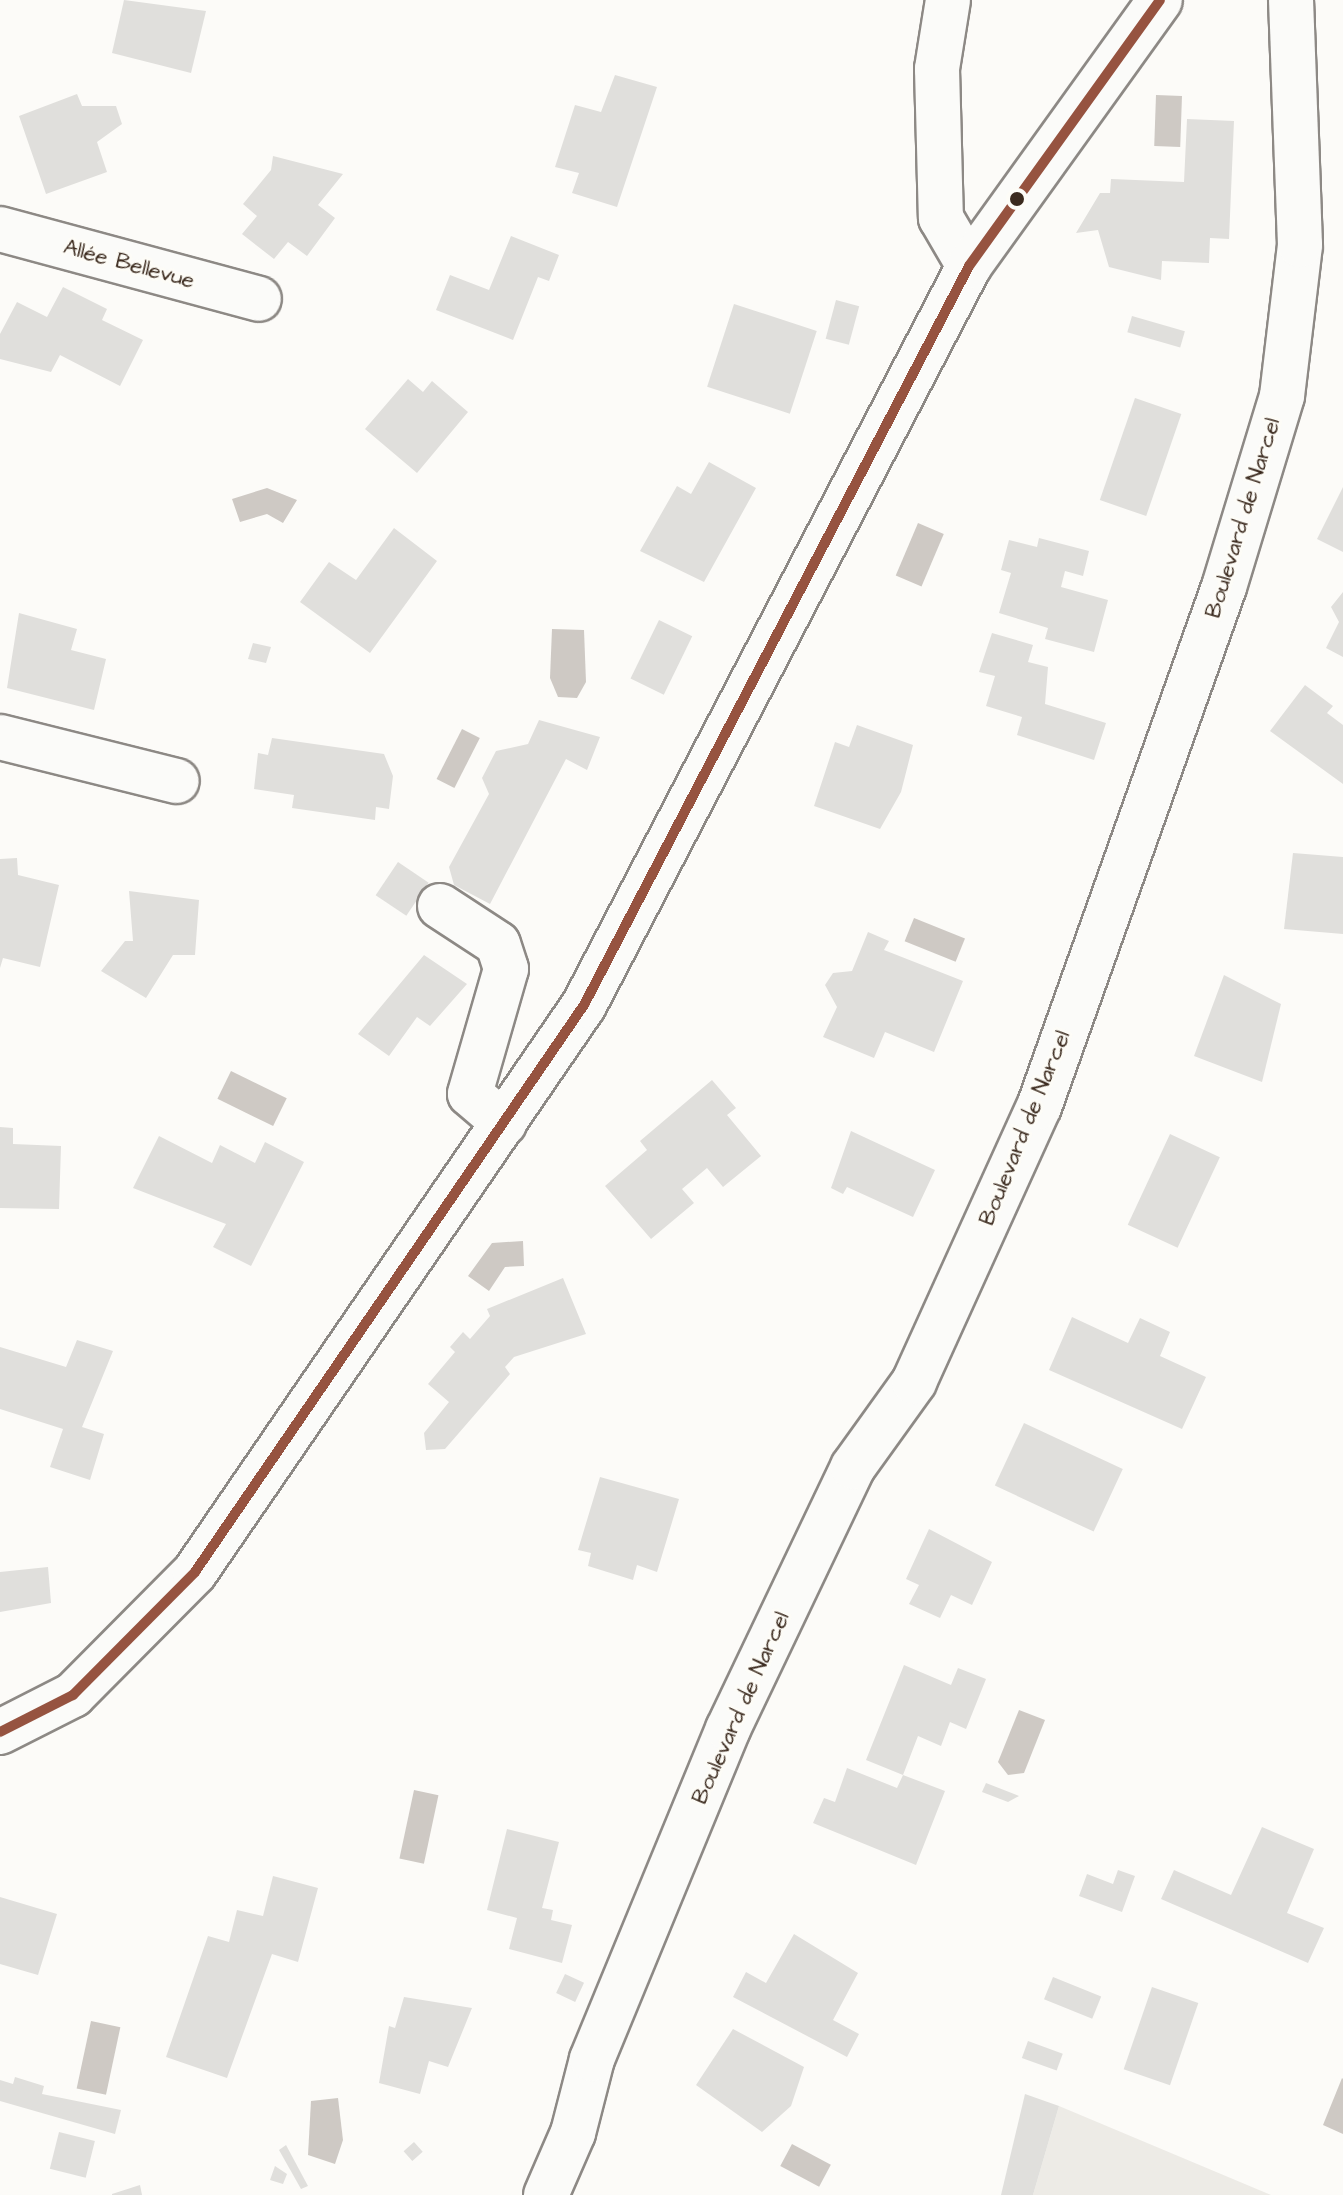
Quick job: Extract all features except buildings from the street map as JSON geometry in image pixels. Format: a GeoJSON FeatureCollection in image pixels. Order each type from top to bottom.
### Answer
{"type":"FeatureCollection","features":[{"type":"Feature","properties":{"kind":"street"},"geometry":{"type":"LineString","coordinates":[[948,0],[937,69],[941,218],[969,266]]}},
{"type":"Feature","properties":{"kind":"street"},"geometry":{"type":"LineString","coordinates":[[0,1732],[73,1695],[195,1572],[584,1005],[969,266],[1160,0]]}},
{"type":"Feature","properties":{"kind":"street","name":"Boulevard de Narcel"},"geometry":{"type":"LineString","coordinates":[[546,2195],[573,2133],[592,2059],[728,1729],[853,1467],[914,1382],[1039,1107],[1224,587],[1282,396],[1300,245],[1291,0]]}},
{"type":"Feature","properties":{"kind":"street","name":"Allée Bellevue"},"geometry":{"type":"LineString","coordinates":[[0,229],[259,299]]}},
{"type":"Feature","properties":{"kind":"street"},"geometry":{"type":"LineString","coordinates":[[0,737],[177,781]]}},
{"type":"Feature","properties":{"kind":"street"},"geometry":{"type":"LineString","coordinates":[[440,906],[498,944],[506,969],[470,1094],[504,1123]]}},
{"type":"Feature","properties":{"kind":"shaded area"},"geometry":{"type":"Polygon","coordinates":[[[1156,95],[1182,96],[1180,147],[1154,146],[1156,95]]]}},
{"type":"Feature","properties":{"kind":"shaded area"},"geometry":{"type":"Polygon","coordinates":[[[267,488],[297,500],[283,523],[267,514],[240,522],[232,499],[267,488]]]}},
{"type":"Feature","properties":{"kind":"shaded area"},"geometry":{"type":"Polygon","coordinates":[[[918,523],[944,534],[922,586],[896,575],[918,523]]]}},
{"type":"Feature","properties":{"kind":"shaded area"},"geometry":{"type":"Polygon","coordinates":[[[552,629],[584,630],[586,682],[577,698],[558,697],[550,678],[552,629]]]}},
{"type":"Feature","properties":{"kind":"shaded area"},"geometry":{"type":"Polygon","coordinates":[[[462,729],[480,738],[454,788],[437,779],[462,729]]]}},
{"type":"Feature","properties":{"kind":"shaded area"},"geometry":{"type":"Polygon","coordinates":[[[914,918],[965,939],[956,962],[905,941],[914,918]]]}},
{"type":"Feature","properties":{"kind":"shaded area"},"geometry":{"type":"Polygon","coordinates":[[[231,1071],[287,1098],[273,1126],[217,1099],[231,1071]]]}},
{"type":"Feature","properties":{"kind":"shaded area"},"geometry":{"type":"Polygon","coordinates":[[[523,1241],[524,1266],[505,1267],[489,1291],[468,1276],[492,1243],[523,1241]]]}},
{"type":"Feature","properties":{"kind":"shaded area"},"geometry":{"type":"Polygon","coordinates":[[[1019,1710],[1045,1720],[1024,1773],[1008,1775],[998,1762],[1019,1710]]]}},
{"type":"Feature","properties":{"kind":"shaded area"},"geometry":{"type":"Polygon","coordinates":[[[414,1790],[438,1795],[424,1864],[399,1858],[414,1790]]]}},
{"type":"Feature","properties":{"kind":"shaded area"},"geometry":{"type":"Polygon","coordinates":[[[91,2021],[120,2027],[106,2095],[77,2088],[91,2021]]]}},
{"type":"Feature","properties":{"kind":"shaded area"},"geometry":{"type":"Polygon","coordinates":[[[1343,2079],[1343,2134],[1323,2125],[1343,2079]]]}},
{"type":"Feature","properties":{"kind":"shaded area"},"geometry":{"type":"Polygon","coordinates":[[[338,2098],[343,2140],[335,2164],[308,2155],[311,2101],[338,2098]]]}},
{"type":"Feature","properties":{"kind":"shaded area"},"geometry":{"type":"Polygon","coordinates":[[[1059,2106],[1271,2195],[1033,2195],[1059,2106]]]}},
{"type":"Feature","properties":{"kind":"shaded area"},"geometry":{"type":"Polygon","coordinates":[[[792,2144],[831,2165],[819,2187],[780,2166],[792,2144]]]}},
{"type":"Feature","properties":{"kind":"transit line"},"geometry":{"type":"LineString","coordinates":[[0,1732],[73,1695],[195,1572],[584,1005],[969,266],[1160,0]]}}]}
